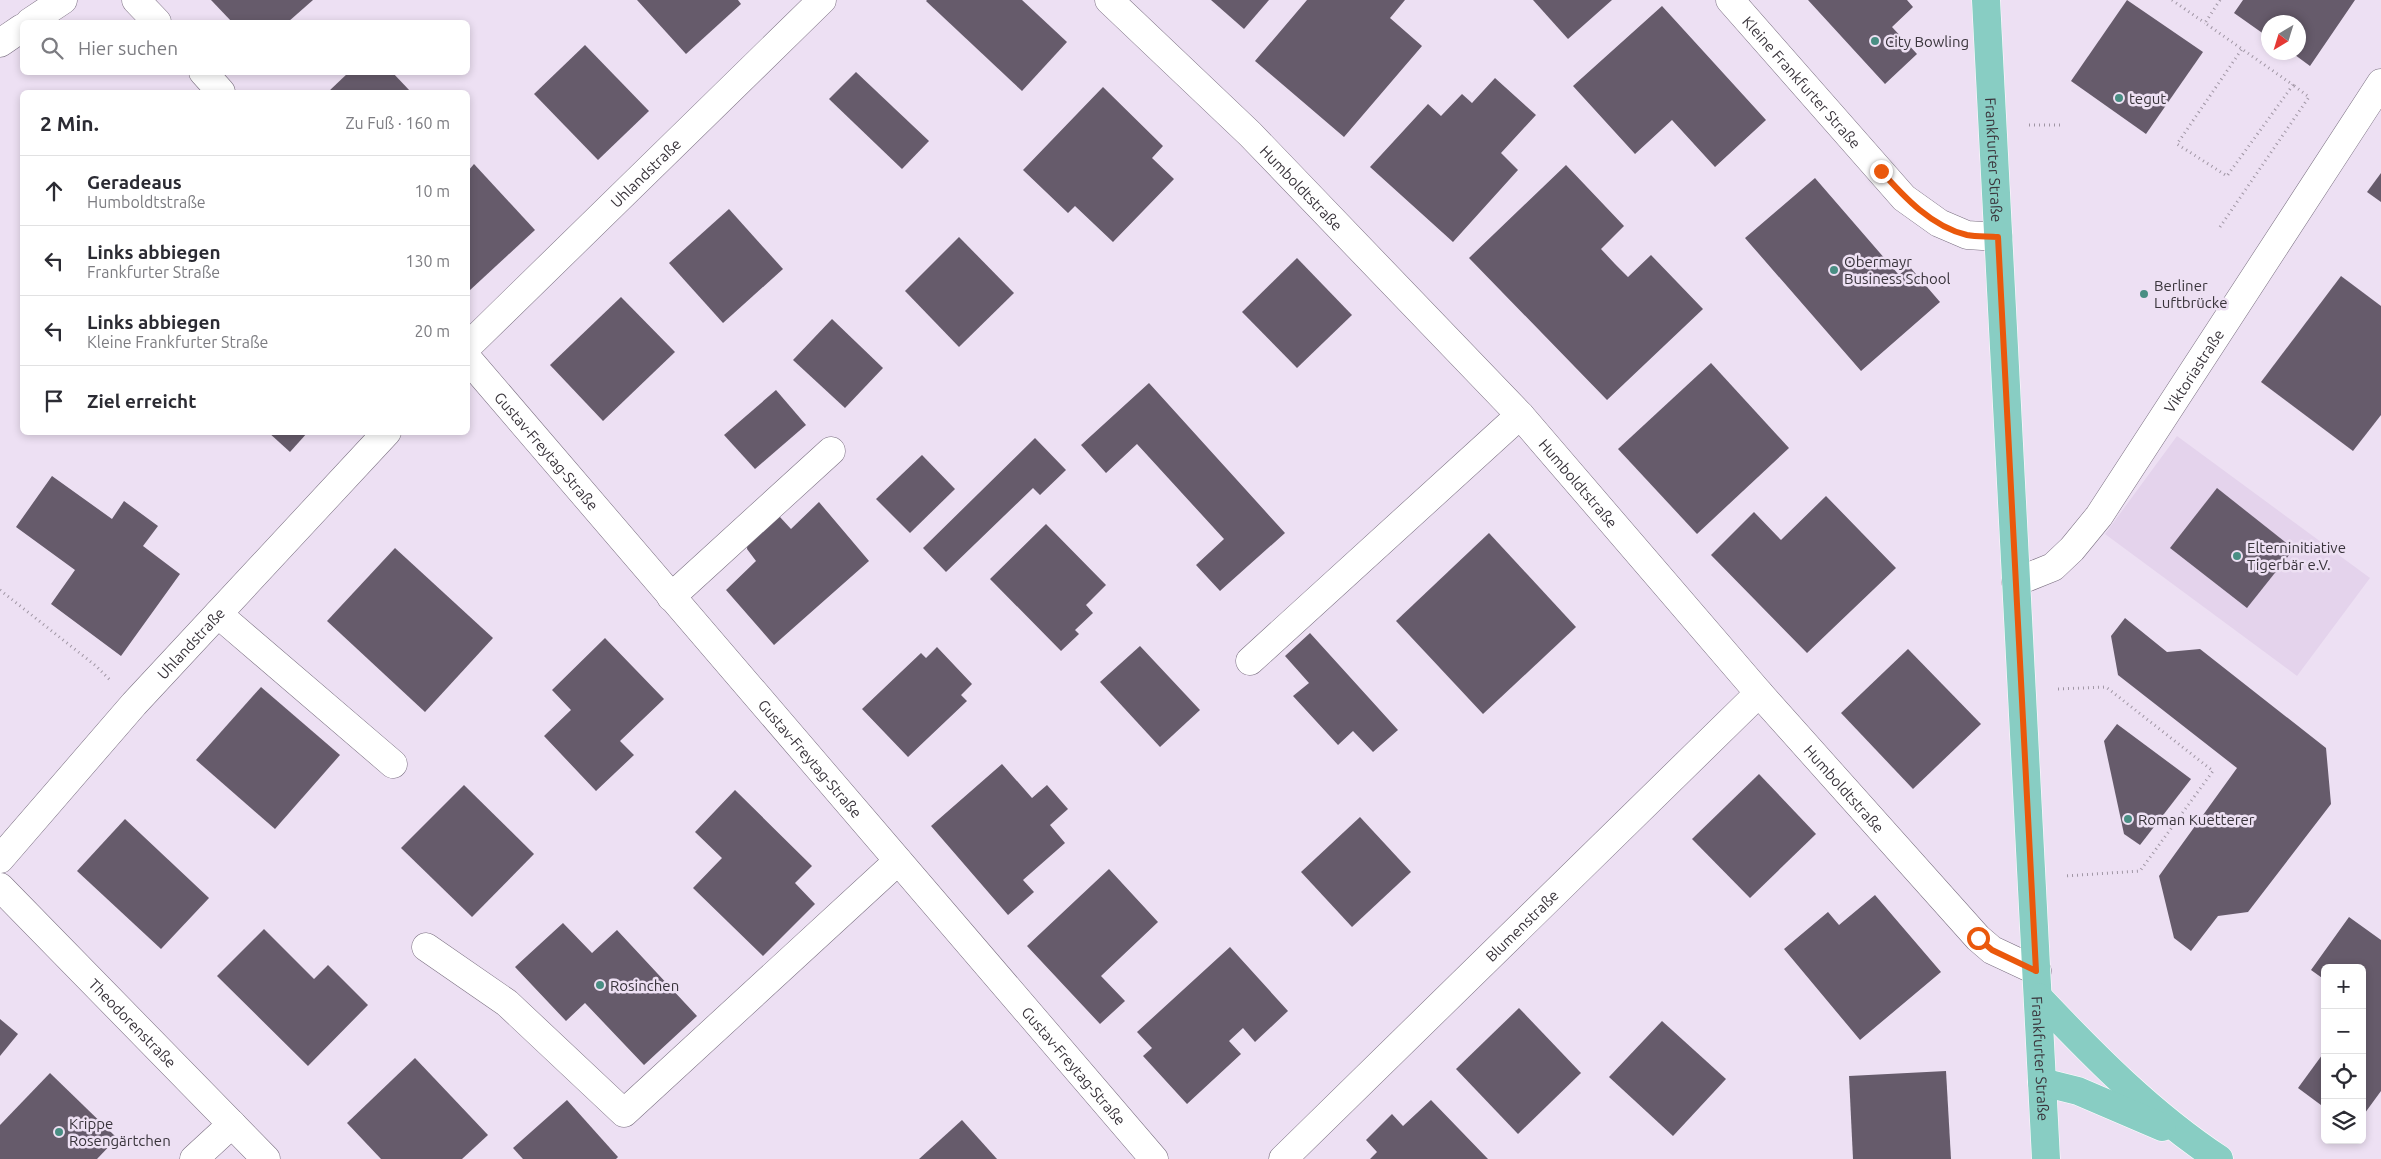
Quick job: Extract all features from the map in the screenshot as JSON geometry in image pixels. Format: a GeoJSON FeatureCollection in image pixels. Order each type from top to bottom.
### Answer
{"type":"FeatureCollection","features":[{"type":"Feature","properties":{"kind":"main road","name":"Frankfurter Straße"},"geometry":{"type":"LineString","coordinates":[[1986,0],[2046,1159]]}},
{"type":"Feature","properties":{"kind":"main road"},"geometry":{"type":"LineString","coordinates":[[2037,984],[2088,1051],[2185,1136],[2219,1159]]}},
{"type":"Feature","properties":{"kind":"main road"},"geometry":{"type":"LineString","coordinates":[[2042,1082],[2078,1091],[2185,1136]]}},
{"type":"Feature","properties":{"kind":"street"},"geometry":{"type":"LineString","coordinates":[[33,20],[63,0]]}},
{"type":"Feature","properties":{"kind":"street"},"geometry":{"type":"LineString","coordinates":[[136,0],[155,20]]}},
{"type":"Feature","properties":{"kind":"street","name":"Uhlandstraße"},"geometry":{"type":"LineString","coordinates":[[470,344],[822,0]]}},
{"type":"Feature","properties":{"kind":"street","name":"Humboldtstraße"},"geometry":{"type":"LineString","coordinates":[[1110,0],[1250,134],[1520,415],[1759,693],[1978,938],[2037,984]]}},
{"type":"Feature","properties":{"kind":"street","name":"Kleine Frankfurter Straße"},"geometry":{"type":"LineString","coordinates":[[1730,0],[1904,198],[1939,223],[1967,235],[1998,237]]}},
{"type":"Feature","properties":{"kind":"street"},"geometry":{"type":"LineString","coordinates":[[0,43],[20,29]]}},
{"type":"Feature","properties":{"kind":"street"},"geometry":{"type":"LineString","coordinates":[[206,75],[220,90]]}},
{"type":"Feature","properties":{"kind":"street","name":"Viktoriastraße"},"geometry":{"type":"LineString","coordinates":[[2016,582],[2053,568],[2072,549],[2099,516],[2381,83]]}},
{"type":"Feature","properties":{"kind":"street","name":"Gustav-Freytag-Straße"},"geometry":{"type":"LineString","coordinates":[[470,361],[1154,1159]]}},
{"type":"Feature","properties":{"kind":"street"},"geometry":{"type":"LineString","coordinates":[[1250,661],[1520,415]]}},
{"type":"Feature","properties":{"kind":"street","name":"Uhlandstraße"},"geometry":{"type":"LineString","coordinates":[[0,859],[134,704],[384,435]]}},
{"type":"Feature","properties":{"kind":"street"},"geometry":{"type":"LineString","coordinates":[[671,597],[831,452]]}},
{"type":"Feature","properties":{"kind":"street"},"geometry":{"type":"LineString","coordinates":[[218,614],[392,764]]}},
{"type":"Feature","properties":{"kind":"street","name":"Blumenstraße"},"geometry":{"type":"LineString","coordinates":[[1283,1159],[1759,693]]}},
{"type":"Feature","properties":{"kind":"street"},"geometry":{"type":"LineString","coordinates":[[426,947],[507,1003],[624,1113],[898,861]]}},
{"type":"Feature","properties":{"kind":"street","name":"Theodorenstraße"},"geometry":{"type":"LineString","coordinates":[[0,888],[266,1159]]}},
{"type":"Feature","properties":{"kind":"street"},"geometry":{"type":"LineString","coordinates":[[194,1159],[232,1124]]}},
{"type":"Feature","properties":{"kind":"path"},"geometry":{"type":"LineString","coordinates":[[2172,0],[2309,97],[2220,227]]}},
{"type":"Feature","properties":{"kind":"path"},"geometry":{"type":"LineString","coordinates":[[2204,24],[2220,0]]}},
{"type":"Feature","properties":{"kind":"path"},"geometry":{"type":"LineString","coordinates":[[2242,50],[2177,144],[2227,176],[2292,85]]}},
{"type":"Feature","properties":{"kind":"path"},"geometry":{"type":"LineString","coordinates":[[2029,125],[2063,125]]}},
{"type":"Feature","properties":{"kind":"path"},"geometry":{"type":"LineString","coordinates":[[0,590],[96,666]]}},
{"type":"Feature","properties":{"kind":"path"},"geometry":{"type":"LineString","coordinates":[[2058,689],[2106,687],[2212,771],[2140,871],[2064,876]]}},
{"type":"Feature","properties":{"kind":"shaded area","name":"Elterninitiative Tigerbär e.V."},"geometry":{"type":"Polygon","coordinates":[[[2177,436],[2370,578],[2297,676],[2105,534],[2177,436]]]}},
{"type":"Feature","properties":{"kind":"building"},"geometry":{"type":"Polygon","coordinates":[[[211,0],[313,0],[290,20],[230,20],[211,0]]]}},
{"type":"Feature","properties":{"kind":"building"},"geometry":{"type":"Polygon","coordinates":[[[637,0],[738,0],[741,4],[686,54],[637,0]]]}},
{"type":"Feature","properties":{"kind":"building"},"geometry":{"type":"Polygon","coordinates":[[[927,0],[1022,0],[1067,42],[1022,91],[927,0]]]}},
{"type":"Feature","properties":{"kind":"building"},"geometry":{"type":"Polygon","coordinates":[[[1211,0],[1269,0],[1244,29],[1211,0]]]}},
{"type":"Feature","properties":{"kind":"building"},"geometry":{"type":"Polygon","coordinates":[[[1307,0],[1405,0],[1390,18],[1422,46],[1344,137],[1255,61],[1307,0]]]}},
{"type":"Feature","properties":{"kind":"building"},"geometry":{"type":"Polygon","coordinates":[[[1533,0],[1612,0],[1568,39],[1533,0]]]}},
{"type":"Feature","properties":{"kind":"building","name":"City Bowling"},"geometry":{"type":"Polygon","coordinates":[[[1808,0],[1907,0],[1913,7],[1892,27],[1917,54],[1885,84],[1808,0]]]}},
{"type":"Feature","properties":{"kind":"building"},"geometry":{"type":"Polygon","coordinates":[[[2127,0],[2203,52],[2146,134],[2071,81],[2127,0]]]}},
{"type":"Feature","properties":{"kind":"building"},"geometry":{"type":"Polygon","coordinates":[[[2243,0],[2355,0],[2310,66],[2302,60],[2306,60],[2306,15],[2261,15],[2261,32],[2234,13],[2243,0]]]}},
{"type":"Feature","properties":{"kind":"building"},"geometry":{"type":"Polygon","coordinates":[[[1662,6],[1766,120],[1715,167],[1672,120],[1635,154],[1573,86],[1662,6]]]}},
{"type":"Feature","properties":{"kind":"building"},"geometry":{"type":"Polygon","coordinates":[[[585,45],[649,111],[598,160],[534,94],[585,45]]]}},
{"type":"Feature","properties":{"kind":"building"},"geometry":{"type":"Polygon","coordinates":[[[856,72],[929,141],[902,169],[829,99],[856,72]]]}},
{"type":"Feature","properties":{"kind":"building"},"geometry":{"type":"Polygon","coordinates":[[[346,75],[395,75],[409,90],[330,90],[346,75]]]}},
{"type":"Feature","properties":{"kind":"building"},"geometry":{"type":"Polygon","coordinates":[[[1495,78],[1536,115],[1501,153],[1518,170],[1453,242],[1370,167],[1428,104],[1441,116],[1462,94],[1472,103],[1495,78]]]}},
{"type":"Feature","properties":{"kind":"building"},"geometry":{"type":"Polygon","coordinates":[[[1103,87],[1163,146],[1152,158],[1174,179],[1113,242],[1075,206],[1068,213],[1023,170],[1103,87]]]}},
{"type":"Feature","properties":{"kind":"building"},"geometry":{"type":"Polygon","coordinates":[[[474,164],[535,230],[470,290],[470,169],[474,164]]]}},
{"type":"Feature","properties":{"kind":"building"},"geometry":{"type":"Polygon","coordinates":[[[1566,165],[1624,226],[1601,249],[1615,264],[1628,277],[1651,255],[1703,309],[1607,400],[1469,258],[1566,165]]]}},
{"type":"Feature","properties":{"kind":"building"},"geometry":{"type":"Polygon","coordinates":[[[2381,173],[2381,202],[2367,192],[2381,173]]]}},
{"type":"Feature","properties":{"kind":"building","name":"Obermayr Business School"},"geometry":{"type":"Polygon","coordinates":[[[1815,178],[1899,275],[1909,266],[1940,302],[1861,371],[1745,238],[1815,178]]]}},
{"type":"Feature","properties":{"kind":"building"},"geometry":{"type":"Polygon","coordinates":[[[729,209],[783,269],[723,323],[669,263],[729,209]]]}},
{"type":"Feature","properties":{"kind":"building"},"geometry":{"type":"Polygon","coordinates":[[[959,237],[1014,293],[959,347],[905,291],[959,237]]]}},
{"type":"Feature","properties":{"kind":"building"},"geometry":{"type":"Polygon","coordinates":[[[1297,258],[1352,315],[1297,368],[1242,312],[1297,258]]]}},
{"type":"Feature","properties":{"kind":"building"},"geometry":{"type":"Polygon","coordinates":[[[2341,276],[2381,306],[2381,415],[2353,451],[2261,382],[2341,276]]]}},
{"type":"Feature","properties":{"kind":"building"},"geometry":{"type":"Polygon","coordinates":[[[621,297],[675,352],[603,421],[550,365],[621,297]]]}},
{"type":"Feature","properties":{"kind":"building"},"geometry":{"type":"Polygon","coordinates":[[[832,319],[883,368],[845,408],[793,360],[832,319]]]}},
{"type":"Feature","properties":{"kind":"building"},"geometry":{"type":"Polygon","coordinates":[[[1711,363],[1789,448],[1697,534],[1618,449],[1711,363]]]}},
{"type":"Feature","properties":{"kind":"building"},"geometry":{"type":"Polygon","coordinates":[[[1149,383],[1285,533],[1220,591],[1196,565],[1224,539],[1137,444],[1106,473],[1081,445],[1149,383]]]}},
{"type":"Feature","properties":{"kind":"building"},"geometry":{"type":"Polygon","coordinates":[[[776,390],[806,425],[755,469],[724,435],[776,390]]]}},
{"type":"Feature","properties":{"kind":"building"},"geometry":{"type":"Polygon","coordinates":[[[271,435],[305,435],[290,452],[271,435]]]}},
{"type":"Feature","properties":{"kind":"building"},"geometry":{"type":"Polygon","coordinates":[[[1035,438],[1066,470],[1040,495],[1033,488],[946,572],[923,548],[1035,438]]]}},
{"type":"Feature","properties":{"kind":"building"},"geometry":{"type":"Polygon","coordinates":[[[922,455],[955,489],[910,533],[876,499],[922,455]]]}},
{"type":"Feature","properties":{"kind":"building"},"geometry":{"type":"Polygon","coordinates":[[[52,476],[112,519],[124,501],[158,526],[143,546],[180,574],[121,656],[51,604],[75,570],[16,527],[52,476]]]}},
{"type":"Feature","properties":{"kind":"building"},"geometry":{"type":"Polygon","coordinates":[[[2217,488],[2294,549],[2247,608],[2170,548],[2217,488]]]}},
{"type":"Feature","properties":{"kind":"building"},"geometry":{"type":"Polygon","coordinates":[[[1826,496],[1896,568],[1807,653],[1711,555],[1754,512],[1781,540],[1826,496]]]}},
{"type":"Feature","properties":{"kind":"building"},"geometry":{"type":"Polygon","coordinates":[[[819,502],[869,561],[774,645],[726,590],[756,561],[747,549],[748,536],[769,514],[780,517],[791,529],[819,502]]]}},
{"type":"Feature","properties":{"kind":"building"},"geometry":{"type":"Polygon","coordinates":[[[1046,524],[1106,585],[1086,605],[1093,613],[1075,630],[1079,634],[1061,651],[990,579],[1046,524]]]}},
{"type":"Feature","properties":{"kind":"building"},"geometry":{"type":"Polygon","coordinates":[[[1489,533],[1576,627],[1483,714],[1396,621],[1489,533]]]}},
{"type":"Feature","properties":{"kind":"building"},"geometry":{"type":"Polygon","coordinates":[[[395,548],[493,638],[425,712],[327,621],[395,548]]]}},
{"type":"Feature","properties":{"kind":"building"},"geometry":{"type":"Polygon","coordinates":[[[2125,618],[2167,652],[2200,649],[2326,748],[2331,804],[2248,912],[2218,916],[2191,951],[2174,938],[2159,876],[2237,768],[2118,675],[2111,636],[2125,618]]]}},
{"type":"Feature","properties":{"kind":"building"},"geometry":{"type":"Polygon","coordinates":[[[1310,633],[1398,730],[1373,752],[1353,731],[1338,745],[1293,696],[1309,683],[1285,656],[1310,633]]]}},
{"type":"Feature","properties":{"kind":"building"},"geometry":{"type":"Polygon","coordinates":[[[605,638],[664,699],[620,741],[634,755],[596,791],[544,736],[571,710],[552,690],[605,638]]]}},
{"type":"Feature","properties":{"kind":"building"},"geometry":{"type":"Polygon","coordinates":[[[1140,646],[1200,710],[1160,747],[1100,682],[1140,646]]]}},
{"type":"Feature","properties":{"kind":"building"},"geometry":{"type":"Polygon","coordinates":[[[937,647],[972,684],[961,695],[967,701],[908,757],[862,709],[921,653],[926,658],[937,647]]]}},
{"type":"Feature","properties":{"kind":"building"},"geometry":{"type":"Polygon","coordinates":[[[1908,649],[1981,724],[1913,789],[1841,713],[1908,649]]]}},
{"type":"Feature","properties":{"kind":"building"},"geometry":{"type":"Polygon","coordinates":[[[261,687],[340,755],[275,829],[196,760],[261,687]]]}},
{"type":"Feature","properties":{"kind":"building"},"geometry":{"type":"Polygon","coordinates":[[[2117,724],[2191,779],[2140,845],[2124,834],[2104,741],[2117,724]]]}},
{"type":"Feature","properties":{"kind":"building"},"geometry":{"type":"Polygon","coordinates":[[[1002,764],[1032,798],[1047,785],[1068,809],[1050,825],[1065,843],[1023,880],[1034,892],[1008,915],[931,826],[1002,764]]]}},
{"type":"Feature","properties":{"kind":"building"},"geometry":{"type":"Polygon","coordinates":[[[1759,774],[1816,834],[1750,898],[1692,839],[1759,774]]]}},
{"type":"Feature","properties":{"kind":"building"},"geometry":{"type":"Polygon","coordinates":[[[464,785],[534,854],[472,917],[401,848],[464,785]]]}},
{"type":"Feature","properties":{"kind":"building"},"geometry":{"type":"Polygon","coordinates":[[[735,790],[812,866],[795,883],[815,904],[763,956],[693,888],[722,858],[695,832],[735,790]]]}},
{"type":"Feature","properties":{"kind":"building"},"geometry":{"type":"Polygon","coordinates":[[[1360,817],[1411,872],[1352,927],[1301,872],[1360,817]]]}},
{"type":"Feature","properties":{"kind":"building"},"geometry":{"type":"Polygon","coordinates":[[[125,819],[209,898],[161,949],[77,871],[125,819]]]}},
{"type":"Feature","properties":{"kind":"building"},"geometry":{"type":"Polygon","coordinates":[[[1109,869],[1158,922],[1101,976],[1125,1001],[1100,1024],[1027,946],[1109,869]]]}},
{"type":"Feature","properties":{"kind":"building"},"geometry":{"type":"Polygon","coordinates":[[[1875,895],[1941,972],[1860,1040],[1784,949],[1828,912],[1839,925],[1875,895]]]}},
{"type":"Feature","properties":{"kind":"building"},"geometry":{"type":"Polygon","coordinates":[[[2349,917],[2381,940],[2381,1091],[2366,1112],[2366,964],[2321,964],[2321,977],[2311,970],[2349,917]]]}},
{"type":"Feature","properties":{"kind":"building","name":"Rosinchen"},"geometry":{"type":"Polygon","coordinates":[[[563,923],[592,953],[617,930],[697,1016],[644,1065],[585,1003],[566,1021],[515,967],[563,923]]]}},
{"type":"Feature","properties":{"kind":"building"},"geometry":{"type":"Polygon","coordinates":[[[264,929],[314,979],[328,965],[368,1005],[308,1066],[217,976],[264,929]]]}},
{"type":"Feature","properties":{"kind":"building"},"geometry":{"type":"Polygon","coordinates":[[[1230,947],[1288,1011],[1255,1042],[1243,1028],[1229,1041],[1241,1054],[1187,1104],[1143,1056],[1152,1048],[1137,1032],[1230,947]]]}},
{"type":"Feature","properties":{"kind":"building"},"geometry":{"type":"Polygon","coordinates":[[[1519,1008],[1581,1073],[1518,1134],[1456,1069],[1519,1008]]]}},
{"type":"Feature","properties":{"kind":"building"},"geometry":{"type":"Polygon","coordinates":[[[0,1019],[18,1034],[0,1056],[0,1019]]]}},
{"type":"Feature","properties":{"kind":"building"},"geometry":{"type":"Polygon","coordinates":[[[1662,1021],[1726,1079],[1673,1136],[1609,1077],[1662,1021]]]}},
{"type":"Feature","properties":{"kind":"building"},"geometry":{"type":"Polygon","coordinates":[[[2321,1056],[2321,1105],[2298,1088],[2321,1056]]]}},
{"type":"Feature","properties":{"kind":"building"},"geometry":{"type":"Polygon","coordinates":[[[415,1058],[488,1135],[462,1159],[381,1159],[347,1123],[415,1058]]]}},
{"type":"Feature","properties":{"kind":"building"},"geometry":{"type":"Polygon","coordinates":[[[1946,1071],[1951,1159],[1853,1159],[1849,1076],[1946,1071]]]}},
{"type":"Feature","properties":{"kind":"building"},"geometry":{"type":"Polygon","coordinates":[[[50,1073],[117,1138],[97,1159],[0,1159],[0,1125],[50,1073]]]}},
{"type":"Feature","properties":{"kind":"building"},"geometry":{"type":"Polygon","coordinates":[[[567,1100],[618,1157],[616,1159],[523,1159],[513,1148],[567,1100]]]}},
{"type":"Feature","properties":{"kind":"building"},"geometry":{"type":"Polygon","coordinates":[[[1431,1100],[1488,1159],[1370,1159],[1377,1152],[1366,1140],[1392,1114],[1403,1126],[1431,1100]]]}},
{"type":"Feature","properties":{"kind":"building"},"geometry":{"type":"Polygon","coordinates":[[[962,1120],[997,1159],[919,1159],[962,1120]]]}},
{"type":"Feature","properties":{"kind":"place","name":"City Bowling"},"geometry":{"type":"Point","coordinates":[1875,41]}},
{"type":"Feature","properties":{"kind":"place","name":"tegut"},"geometry":{"type":"Point","coordinates":[2119,98]}},
{"type":"Feature","properties":{"kind":"place","name":"Obermayr Business School"},"geometry":{"type":"Point","coordinates":[1834,270]}},
{"type":"Feature","properties":{"kind":"place","name":"Berliner Luftbrücke"},"geometry":{"type":"Point","coordinates":[2144,294]}},
{"type":"Feature","properties":{"kind":"place","name":"Elterninitiative Tigerbär e.V."},"geometry":{"type":"Point","coordinates":[2237,556]}},
{"type":"Feature","properties":{"kind":"place","name":"Roman Kuetterer"},"geometry":{"type":"Point","coordinates":[2128,819]}},
{"type":"Feature","properties":{"kind":"place","name":"Rosinchen"},"geometry":{"type":"Point","coordinates":[600,985]}},
{"type":"Feature","properties":{"kind":"place","name":"Krippe Rosengärtchen"},"geometry":{"type":"Point","coordinates":[59,1132]}},
{"type":"Feature","properties":{"kind":"route"},"geometry":{"type":"LineString","coordinates":[[1881,171],[1904,198],[1939,223],[1967,235],[1998,237],[2036,971],[1992,950],[1978,938]]}}]}
